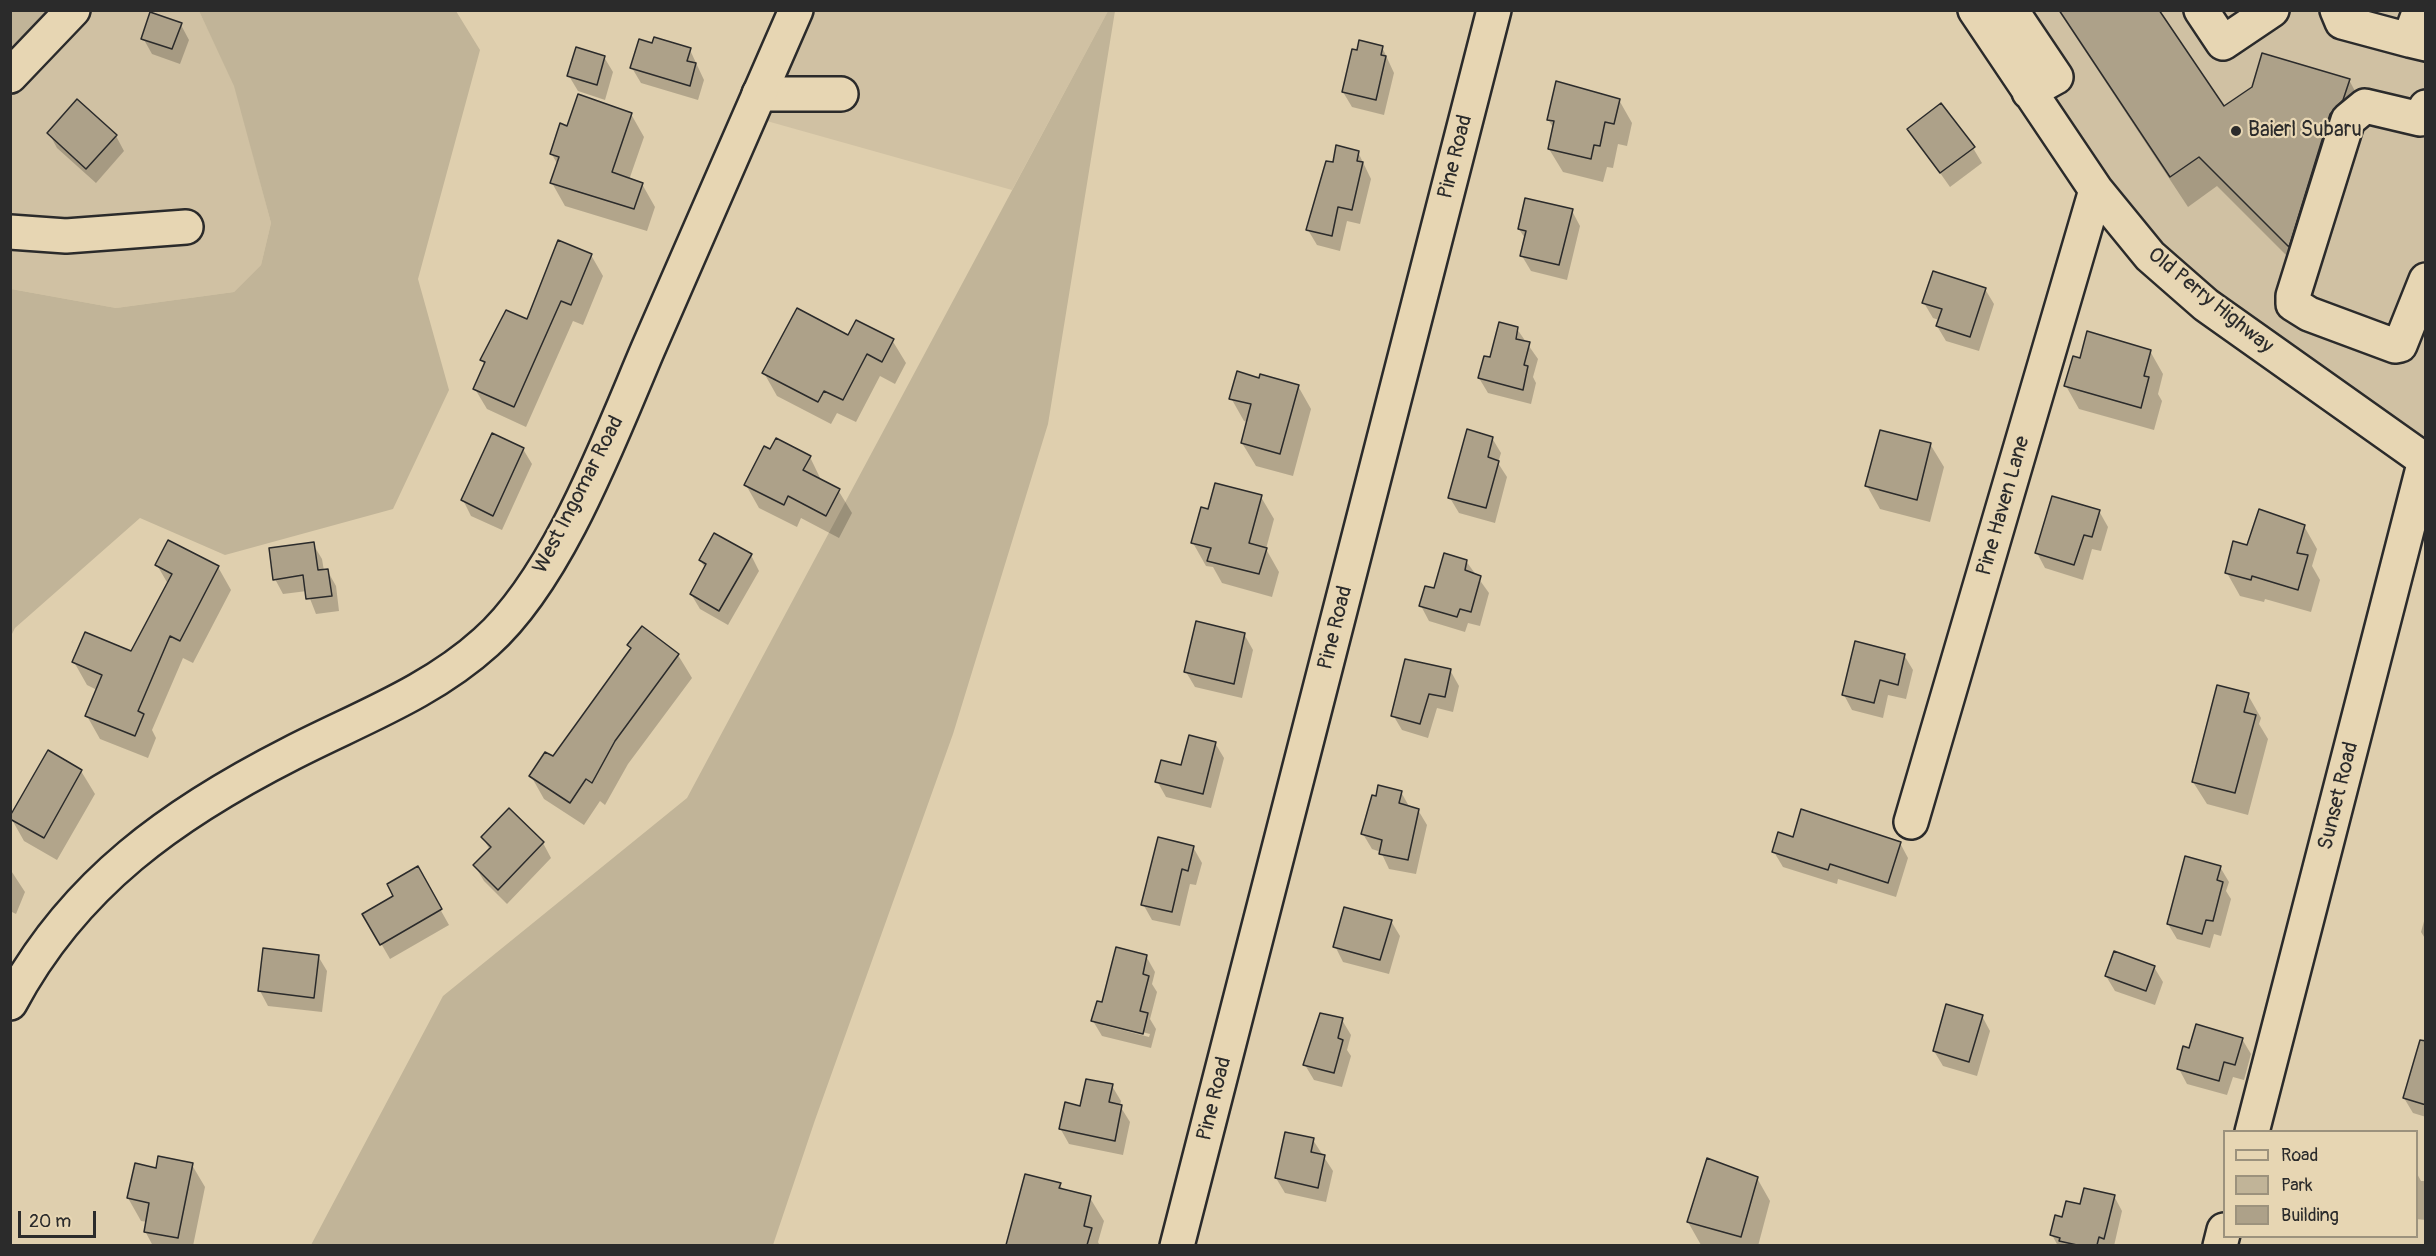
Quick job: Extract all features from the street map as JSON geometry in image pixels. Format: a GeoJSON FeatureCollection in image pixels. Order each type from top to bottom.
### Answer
{"type":"FeatureCollection","features":[{"type":"Feature","properties":{"kind":"street"},"geometry":{"type":"LineString","coordinates":[[10,76],[73,10]]}},
{"type":"Feature","properties":{"kind":"street","name":"West Ingomar Road"},"geometry":{"type":"LineString","coordinates":[[10,1003],[71,914],[133,851],[204,802],[292,753],[386,710],[459,662],[486,642],[505,622],[551,556],[572,515],[626,399],[796,10]]}},
{"type":"Feature","properties":{"kind":"street","name":"Pine Road"},"geometry":{"type":"LineString","coordinates":[[1178,1245],[1494,10]]}},
{"type":"Feature","properties":{"kind":"street","name":"Old Perry Highway"},"geometry":{"type":"LineString","coordinates":[[1975,10],[2096,190],[2150,256],[2206,304],[2425,461]]}},
{"type":"Feature","properties":{"kind":"street"},"geometry":{"type":"LineString","coordinates":[[2011,10],[2056,77],[2030,92]]}},
{"type":"Feature","properties":{"kind":"street"},"geometry":{"type":"LineString","coordinates":[[2201,10],[2223,43],[2272,10]]}},
{"type":"Feature","properties":{"kind":"street"},"geometry":{"type":"LineString","coordinates":[[2337,10],[2342,22],[2418,31]]}},
{"type":"Feature","properties":{"kind":"street"},"geometry":{"type":"LineString","coordinates":[[759,94],[841,94]]}},
{"type":"Feature","properties":{"kind":"street"},"geometry":{"type":"LineString","coordinates":[[2424,116],[2365,106],[2349,120],[2293,296],[2293,304],[2396,346],[2400,345],[2405,336],[2426,280]]}},
{"type":"Feature","properties":{"kind":"street","name":"Pine Haven Lane"},"geometry":{"type":"LineString","coordinates":[[1911,822],[2096,190]]}},
{"type":"Feature","properties":{"kind":"street"},"geometry":{"type":"LineString","coordinates":[[10,232],[66,236],[186,226]]}},
{"type":"Feature","properties":{"kind":"street"},"geometry":{"type":"LineString","coordinates":[[2266,348],[2296,307]]}},
{"type":"Feature","properties":{"kind":"street","name":"Sunset Road"},"geometry":{"type":"LineString","coordinates":[[2252,1130],[2425,461]]}},
{"type":"Feature","properties":{"kind":"shaded area"},"geometry":{"type":"Polygon","coordinates":[[[73,11],[199,11],[235,86],[271,223],[261,265],[234,292],[116,308],[11,289],[11,76],[73,11]]]}},
{"type":"Feature","properties":{"kind":"shaded area"},"geometry":{"type":"Polygon","coordinates":[[[796,11],[1108,11],[1012,190],[749,116],[796,11]]]}},
{"type":"Feature","properties":{"kind":"shaded area"},"geometry":{"type":"Polygon","coordinates":[[[1975,11],[2425,11],[2425,460],[2206,305],[1975,11]]]}},
{"type":"Feature","properties":{"kind":"green space"},"geometry":{"type":"Polygon","coordinates":[[[11,11],[73,11],[11,76],[11,11]]]}},
{"type":"Feature","properties":{"kind":"green space"},"geometry":{"type":"Polygon","coordinates":[[[199,11],[456,11],[480,50],[418,279],[449,390],[393,509],[225,555],[140,518],[15,628],[11,636],[11,289],[116,308],[234,292],[261,265],[271,223],[234,86],[199,11]]]}},
{"type":"Feature","properties":{"kind":"green space"},"geometry":{"type":"Polygon","coordinates":[[[1108,11],[1115,11],[1048,424],[953,734],[815,1120],[773,1245],[311,1245],[443,996],[687,798],[1108,11]]]}},
{"type":"Feature","properties":{"kind":"building","name":"Baierl Subaru"},"geometry":{"type":"Polygon","coordinates":[[[2059,10],[2159,10],[2224,106],[2252,87],[2262,53],[2350,79],[2343,100],[2330,114],[2289,247],[2199,157],[2170,177],[2059,10]]]}},
{"type":"Feature","properties":{"kind":"building"},"geometry":{"type":"Polygon","coordinates":[[[150,12],[182,23],[172,49],[141,39],[150,12]]]}},
{"type":"Feature","properties":{"kind":"building"},"geometry":{"type":"Polygon","coordinates":[[[654,37],[691,48],[687,61],[696,63],[690,86],[630,68],[639,39],[652,43],[654,37]]]}},
{"type":"Feature","properties":{"kind":"building"},"geometry":{"type":"Polygon","coordinates":[[[1359,40],[1383,46],[1381,55],[1386,56],[1376,100],[1342,92],[1352,49],[1357,50],[1359,40]]]}},
{"type":"Feature","properties":{"kind":"building"},"geometry":{"type":"Polygon","coordinates":[[[576,47],[605,56],[597,85],[567,76],[576,47]]]}},
{"type":"Feature","properties":{"kind":"building"},"geometry":{"type":"Polygon","coordinates":[[[1556,81],[1620,99],[1614,124],[1605,122],[1600,146],[1594,145],[1591,159],[1548,149],[1554,121],[1547,120],[1556,81]]]}},
{"type":"Feature","properties":{"kind":"building"},"geometry":{"type":"Polygon","coordinates":[[[578,94],[632,113],[612,172],[643,183],[634,209],[550,183],[559,157],[550,154],[560,123],[567,126],[578,94]]]}},
{"type":"Feature","properties":{"kind":"building"},"geometry":{"type":"Polygon","coordinates":[[[77,99],[117,135],[86,169],[47,133],[77,99]]]}},
{"type":"Feature","properties":{"kind":"building"},"geometry":{"type":"Polygon","coordinates":[[[1941,103],[1975,147],[1940,173],[1907,129],[1941,103]]]}},
{"type":"Feature","properties":{"kind":"building"},"geometry":{"type":"Polygon","coordinates":[[[1336,145],[1359,151],[1357,161],[1363,162],[1352,210],[1338,207],[1332,236],[1306,230],[1326,161],[1333,162],[1336,145]]]}},
{"type":"Feature","properties":{"kind":"building"},"geometry":{"type":"Polygon","coordinates":[[[1525,198],[1573,209],[1559,265],[1520,256],[1526,231],[1518,229],[1525,198]]]}},
{"type":"Feature","properties":{"kind":"building"},"geometry":{"type":"Polygon","coordinates":[[[558,240],[592,254],[571,305],[561,301],[514,407],[473,389],[485,362],[480,360],[506,310],[527,319],[558,240]]]}},
{"type":"Feature","properties":{"kind":"building"},"geometry":{"type":"Polygon","coordinates":[[[1933,271],[1986,288],[1970,337],[1936,326],[1942,309],[1922,303],[1933,271]]]}},
{"type":"Feature","properties":{"kind":"building"},"geometry":{"type":"Polygon","coordinates":[[[797,308],[848,335],[856,320],[894,339],[882,362],[867,354],[843,400],[824,391],[818,402],[762,373],[797,308]]]}},
{"type":"Feature","properties":{"kind":"building"},"geometry":{"type":"Polygon","coordinates":[[[1499,322],[1518,327],[1516,339],[1530,342],[1524,365],[1528,366],[1523,390],[1478,378],[1484,356],[1490,357],[1499,322]]]}},
{"type":"Feature","properties":{"kind":"building"},"geometry":{"type":"Polygon","coordinates":[[[2087,331],[2151,350],[2144,376],[2149,377],[2141,408],[2064,386],[2073,356],[2080,358],[2087,331]]]}},
{"type":"Feature","properties":{"kind":"building"},"geometry":{"type":"Polygon","coordinates":[[[1237,371],[1259,378],[1260,374],[1299,385],[1280,454],[1241,443],[1251,404],[1229,399],[1237,371]]]}},
{"type":"Feature","properties":{"kind":"building"},"geometry":{"type":"Polygon","coordinates":[[[1467,429],[1493,437],[1488,457],[1499,461],[1486,508],[1448,498],[1467,429]]]}},
{"type":"Feature","properties":{"kind":"building"},"geometry":{"type":"Polygon","coordinates":[[[1880,430],[1931,443],[1917,500],[1865,486],[1880,430]]]}},
{"type":"Feature","properties":{"kind":"building"},"geometry":{"type":"Polygon","coordinates":[[[492,433],[524,448],[493,516],[461,500],[492,433]]]}},
{"type":"Feature","properties":{"kind":"building"},"geometry":{"type":"Polygon","coordinates":[[[776,438],[811,456],[803,470],[840,489],[826,516],[788,496],[784,505],[744,485],[764,446],[770,449],[776,438]]]}},
{"type":"Feature","properties":{"kind":"building"},"geometry":{"type":"Polygon","coordinates":[[[1215,483],[1262,495],[1249,543],[1267,548],[1259,574],[1207,561],[1211,548],[1191,543],[1201,507],[1208,509],[1215,483]]]}},
{"type":"Feature","properties":{"kind":"building"},"geometry":{"type":"Polygon","coordinates":[[[2052,496],[2100,510],[2092,537],[2084,535],[2074,565],[2035,553],[2052,496]]]}},
{"type":"Feature","properties":{"kind":"building"},"geometry":{"type":"Polygon","coordinates":[[[2259,509],[2305,525],[2297,553],[2308,555],[2298,590],[2252,576],[2251,580],[2225,573],[2233,541],[2247,545],[2259,509]]]}},
{"type":"Feature","properties":{"kind":"building"},"geometry":{"type":"Polygon","coordinates":[[[714,533],[752,554],[719,611],[690,594],[706,564],[699,560],[714,533]]]}},
{"type":"Feature","properties":{"kind":"building"},"geometry":{"type":"Polygon","coordinates":[[[168,540],[219,566],[180,641],[170,636],[138,711],[144,714],[135,736],[85,716],[102,675],[72,662],[85,632],[131,651],[172,574],[155,565],[168,540]]]}},
{"type":"Feature","properties":{"kind":"building"},"geometry":{"type":"Polygon","coordinates":[[[314,542],[318,570],[328,569],[332,596],[306,599],[303,575],[273,580],[269,548],[314,542]]]}},
{"type":"Feature","properties":{"kind":"building"},"geometry":{"type":"Polygon","coordinates":[[[1444,553],[1467,560],[1465,570],[1481,576],[1471,612],[1460,609],[1457,617],[1419,606],[1425,586],[1434,588],[1444,553]]]}},
{"type":"Feature","properties":{"kind":"building"},"geometry":{"type":"Polygon","coordinates":[[[1196,621],[1245,633],[1234,684],[1184,672],[1196,621]]]}},
{"type":"Feature","properties":{"kind":"building"},"geometry":{"type":"Polygon","coordinates":[[[642,626],[679,654],[615,741],[592,783],[586,779],[570,803],[529,776],[545,752],[553,756],[631,648],[627,645],[642,626]]]}},
{"type":"Feature","properties":{"kind":"building"},"geometry":{"type":"Polygon","coordinates":[[[1855,641],[1905,654],[1898,685],[1880,680],[1874,703],[1842,695],[1855,641]]]}},
{"type":"Feature","properties":{"kind":"building"},"geometry":{"type":"Polygon","coordinates":[[[1405,659],[1451,669],[1445,697],[1429,694],[1420,724],[1391,716],[1405,659]]]}},
{"type":"Feature","properties":{"kind":"building"},"geometry":{"type":"Polygon","coordinates":[[[2217,685],[2249,693],[2244,712],[2256,715],[2235,793],[2192,782],[2217,685]]]}},
{"type":"Feature","properties":{"kind":"building"},"geometry":{"type":"Polygon","coordinates":[[[1189,735],[1216,742],[1203,794],[1155,782],[1161,760],[1181,765],[1189,735]]]}},
{"type":"Feature","properties":{"kind":"building"},"geometry":{"type":"Polygon","coordinates":[[[48,750],[82,770],[44,838],[10,819],[10,816],[48,750]]]}},
{"type":"Feature","properties":{"kind":"building"},"geometry":{"type":"Polygon","coordinates":[[[1378,785],[1402,791],[1399,803],[1419,809],[1408,860],[1379,854],[1382,840],[1361,834],[1372,795],[1376,796],[1378,785]]]}},
{"type":"Feature","properties":{"kind":"building"},"geometry":{"type":"Polygon","coordinates":[[[509,808],[544,842],[498,890],[473,865],[491,847],[481,837],[509,808]]]}},
{"type":"Feature","properties":{"kind":"building"},"geometry":{"type":"Polygon","coordinates":[[[1801,809],[1901,842],[1888,883],[1830,864],[1828,870],[1772,852],[1778,832],[1793,837],[1801,809]]]}},
{"type":"Feature","properties":{"kind":"building"},"geometry":{"type":"Polygon","coordinates":[[[1158,837],[1194,846],[1188,871],[1182,869],[1172,912],[1141,905],[1158,837]]]}},
{"type":"Feature","properties":{"kind":"building"},"geometry":{"type":"Polygon","coordinates":[[[2185,856],[2221,866],[2217,880],[2223,882],[2213,921],[2206,920],[2202,934],[2167,924],[2185,856]]]}},
{"type":"Feature","properties":{"kind":"building"},"geometry":{"type":"Polygon","coordinates":[[[418,866],[442,909],[380,945],[362,914],[393,896],[387,884],[418,866]]]}},
{"type":"Feature","properties":{"kind":"building"},"geometry":{"type":"Polygon","coordinates":[[[1344,907],[1392,920],[1380,960],[1333,947],[1344,907]]]}},
{"type":"Feature","properties":{"kind":"building"},"geometry":{"type":"Polygon","coordinates":[[[1116,947],[1147,955],[1143,974],[1149,976],[1140,1011],[1148,1013],[1143,1034],[1091,1021],[1097,1001],[1102,1002],[1116,947]]]}},
{"type":"Feature","properties":{"kind":"building"},"geometry":{"type":"Polygon","coordinates":[[[263,948],[319,955],[314,998],[258,991],[263,948]]]}},
{"type":"Feature","properties":{"kind":"building"},"geometry":{"type":"Polygon","coordinates":[[[2114,951],[2155,966],[2146,991],[2105,976],[2114,951]]]}},
{"type":"Feature","properties":{"kind":"building"},"geometry":{"type":"Polygon","coordinates":[[[1946,1004],[1983,1015],[1969,1062],[1933,1051],[1946,1004]]]}},
{"type":"Feature","properties":{"kind":"building"},"geometry":{"type":"Polygon","coordinates":[[[1320,1013],[1343,1018],[1338,1038],[1343,1040],[1334,1073],[1303,1065],[1320,1013]]]}},
{"type":"Feature","properties":{"kind":"building"},"geometry":{"type":"Polygon","coordinates":[[[2196,1024],[2243,1038],[2235,1065],[2224,1062],[2219,1081],[2177,1069],[2183,1046],[2189,1048],[2196,1024]]]}},
{"type":"Feature","properties":{"kind":"building"},"geometry":{"type":"Polygon","coordinates":[[[2420,1040],[2426,1041],[2426,1105],[2403,1098],[2420,1040]]]}},
{"type":"Feature","properties":{"kind":"building"},"geometry":{"type":"Polygon","coordinates":[[[1086,1079],[1113,1084],[1109,1102],[1122,1105],[1115,1141],[1059,1129],[1065,1102],[1080,1106],[1086,1079]]]}},
{"type":"Feature","properties":{"kind":"building"},"geometry":{"type":"Polygon","coordinates":[[[1285,1132],[1314,1138],[1311,1152],[1325,1155],[1318,1188],[1275,1178],[1285,1132]]]}},
{"type":"Feature","properties":{"kind":"building"},"geometry":{"type":"Polygon","coordinates":[[[158,1156],[193,1163],[178,1238],[144,1232],[149,1203],[127,1198],[135,1163],[156,1168],[158,1156]]]}},
{"type":"Feature","properties":{"kind":"building"},"geometry":{"type":"Polygon","coordinates":[[[1707,1158],[1758,1177],[1741,1237],[1687,1222],[1707,1158]]]}},
{"type":"Feature","properties":{"kind":"building"},"geometry":{"type":"Polygon","coordinates":[[[1025,1174],[1061,1183],[1059,1188],[1091,1196],[1084,1226],[1092,1228],[1087,1245],[1006,1245],[1025,1174]]]}},
{"type":"Feature","properties":{"kind":"building"},"geometry":{"type":"Polygon","coordinates":[[[2084,1188],[2115,1195],[2104,1239],[2099,1237],[2097,1245],[2077,1245],[2059,1241],[2060,1238],[2050,1235],[2055,1215],[2062,1217],[2066,1201],[2080,1204],[2084,1188]]]}},
{"type":"Feature","properties":{"kind":"place","name":"Baierl Subaru"},"geometry":{"type":"Point","coordinates":[2236,131]}}]}
